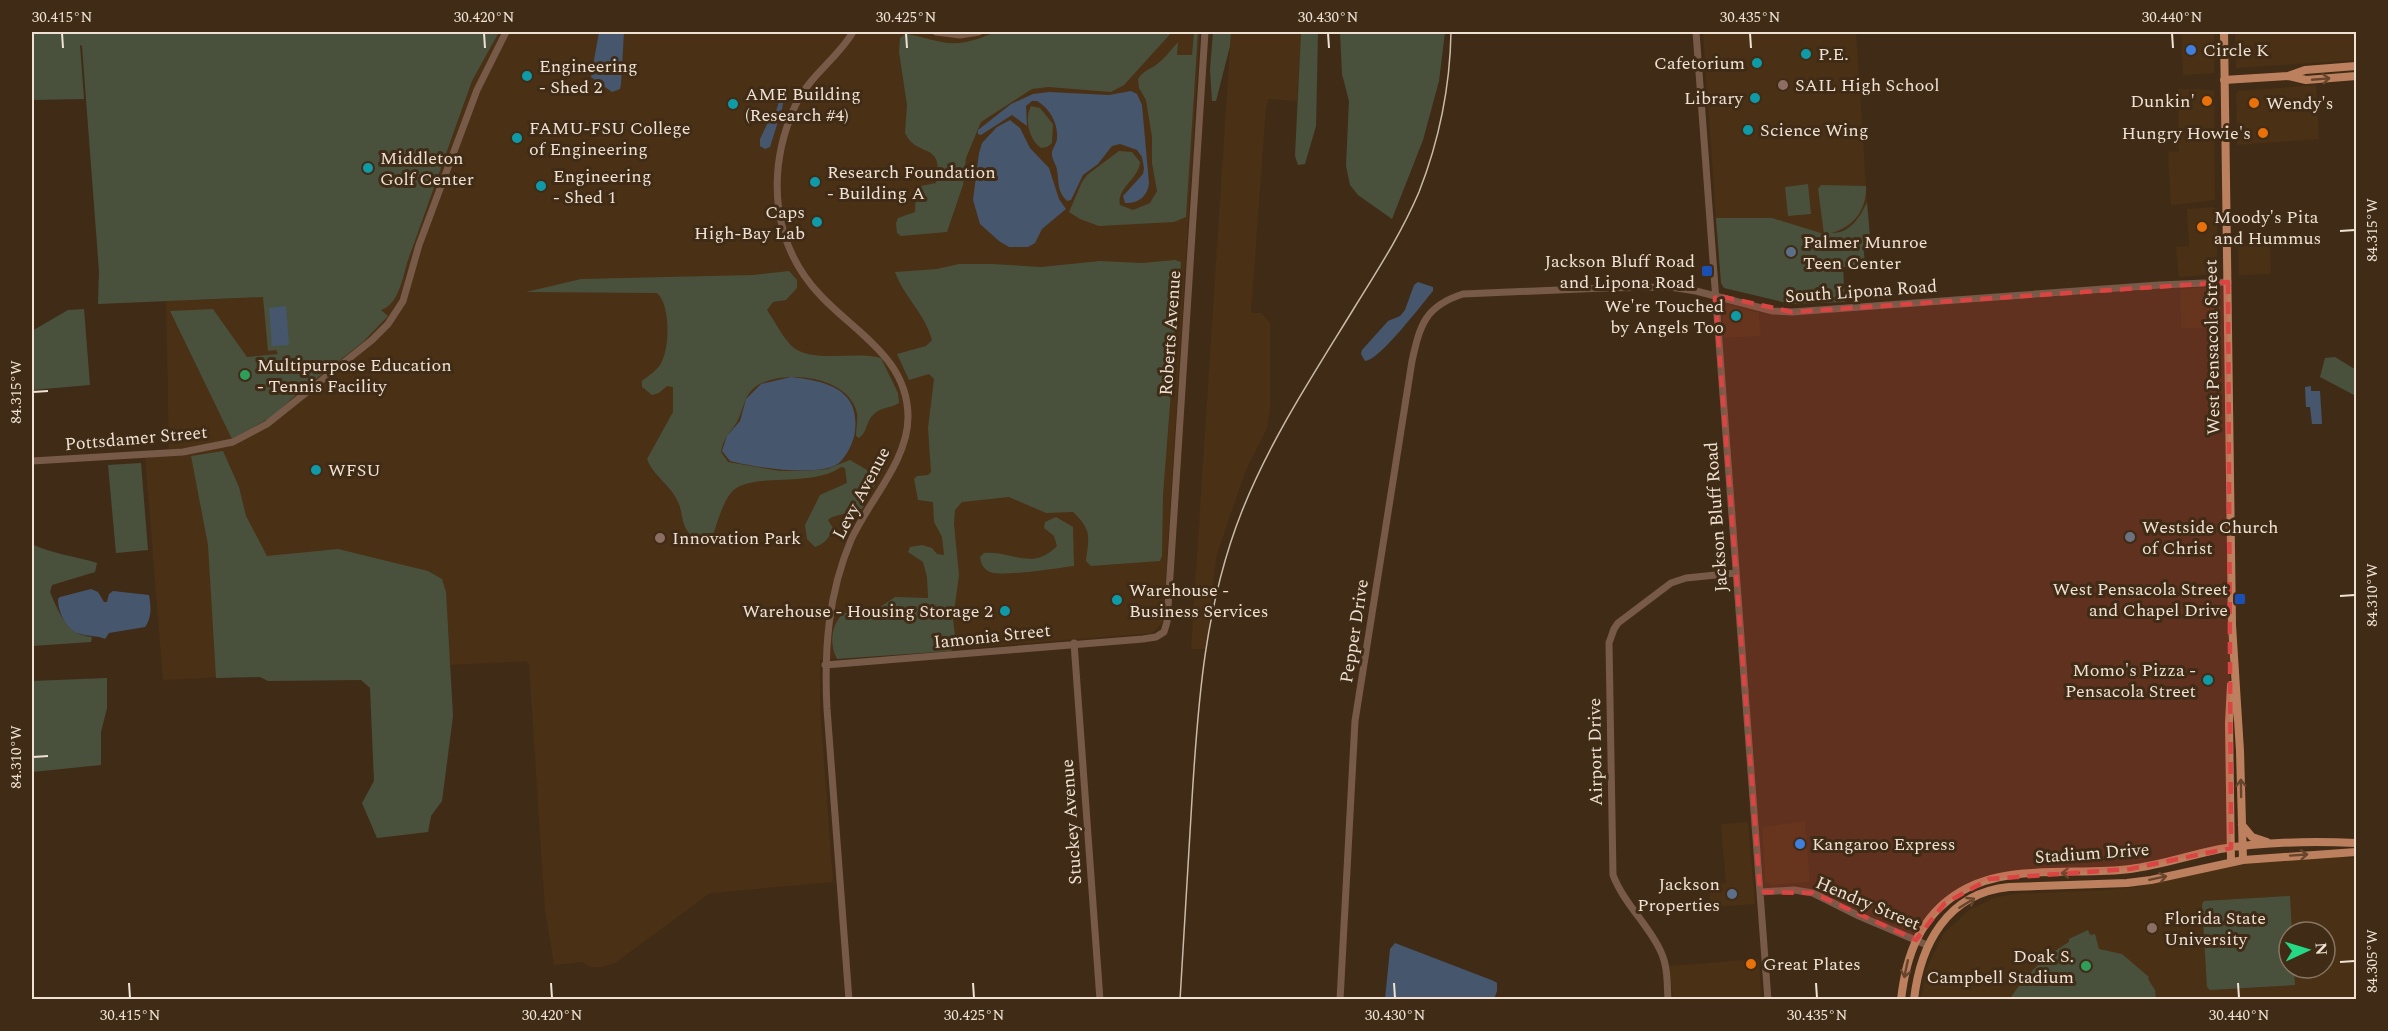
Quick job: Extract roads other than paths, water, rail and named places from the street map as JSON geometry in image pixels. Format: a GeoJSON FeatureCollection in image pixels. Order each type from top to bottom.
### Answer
{"type":"FeatureCollection","features":[{"type":"Feature","properties":{"kind":"main road","name":"West Pensacola Street"},"geometry":{"type":"LineString","coordinates":[[2224,32],[2233,662],[2240,751],[2242,860]]}},
{"type":"Feature","properties":{"kind":"main road"},"geometry":{"type":"LineString","coordinates":[[2224,80],[2288,76],[2305,70],[2356,66]]}},
{"type":"Feature","properties":{"kind":"main road"},"geometry":{"type":"LineString","coordinates":[[2288,76],[2306,80],[2356,76]]}},
{"type":"Feature","properties":{"kind":"main road","name":"West Pensacola Street"},"geometry":{"type":"LineString","coordinates":[[2231,861],[2229,723],[2233,662]]}},
{"type":"Feature","properties":{"kind":"main road"},"geometry":{"type":"LineString","coordinates":[[2242,825],[2256,839],[2273,844]]}},
{"type":"Feature","properties":{"kind":"main road","name":"Stadium Drive"},"geometry":{"type":"LineString","coordinates":[[1901,999],[1906,965],[1926,923],[1944,904],[1965,889],[1991,879],[2010,875],[2130,869],[2231,848],[2273,844],[2356,843]]}},
{"type":"Feature","properties":{"kind":"main road","name":"Stadium Drive"},"geometry":{"type":"LineString","coordinates":[[1914,999],[1918,968],[1928,945],[1941,925],[1953,912],[1992,890],[2138,882],[2231,861],[2356,852]]}},
{"type":"Feature","properties":{"kind":"street","name":"Pottsdamer Street"},"geometry":{"type":"LineString","coordinates":[[32,461],[183,452],[233,442],[267,424],[372,340],[388,324],[403,301],[417,253],[477,90],[506,32]]}},
{"type":"Feature","properties":{"kind":"street","name":"Levy Avenue"},"geometry":{"type":"LineString","coordinates":[[849,999],[826,709],[825,664],[831,604],[845,557],[866,509],[898,458],[906,437],[908,419],[904,389],[890,361],[831,306],[808,281],[788,246],[778,209],[777,170],[791,116],[808,84],[853,32]]}},
{"type":"Feature","properties":{"kind":"street"},"geometry":{"type":"LineString","coordinates":[[936,32],[960,35],[979,32]]}},
{"type":"Feature","properties":{"kind":"street","name":"Roberts Avenue"},"geometry":{"type":"LineString","coordinates":[[1162,635],[1167,622],[1205,32]]}},
{"type":"Feature","properties":{"kind":"street","name":"Jackson Bluff Road"},"geometry":{"type":"LineString","coordinates":[[1696,32],[1768,999]]}},
{"type":"Feature","properties":{"kind":"street","name":"South Lipona Road"},"geometry":{"type":"LineString","coordinates":[[1463,294],[1650,287],[1689,290],[1773,311],[1792,312],[2158,285],[2228,282]]}},
{"type":"Feature","properties":{"kind":"street","name":"Pepper Drive"},"geometry":{"type":"LineString","coordinates":[[1340,999],[1355,721],[1412,361],[1418,332],[1424,321],[1440,304],[1463,294]]}},
{"type":"Feature","properties":{"kind":"street","name":"Airport Drive"},"geometry":{"type":"LineString","coordinates":[[1668,999],[1661,952],[1620,890],[1612,867],[1609,643],[1618,623],[1671,583],[1686,578],[1736,573]]}},
{"type":"Feature","properties":{"kind":"street","name":"Iamonia Street"},"geometry":{"type":"LineString","coordinates":[[825,664],[972,654],[1074,643],[1143,639],[1162,635]]}},
{"type":"Feature","properties":{"kind":"street","name":"Stuckey Avenue"},"geometry":{"type":"LineString","coordinates":[[1074,643],[1100,999]]}},
{"type":"Feature","properties":{"kind":"street","name":"Hendry Street"},"geometry":{"type":"LineString","coordinates":[[1760,892],[1794,890],[1813,893],[1859,916],[1928,945]]}},
{"type":"Feature","properties":{"kind":"water"},"geometry":{"type":"Polygon","coordinates":[[[599,32],[624,32],[620,89],[612,92],[591,77],[599,32]]]}},
{"type":"Feature","properties":{"kind":"water"},"geometry":{"type":"Polygon","coordinates":[[[1131,91],[1137,94],[1142,105],[1149,183],[1144,195],[1138,201],[1125,203],[1123,196],[1143,174],[1142,157],[1137,150],[1120,144],[1112,146],[1098,164],[1083,175],[1071,200],[1067,201],[1060,190],[1052,154],[1057,140],[1055,122],[1049,112],[1037,101],[1032,101],[1026,106],[1027,126],[1012,115],[981,135],[978,134],[978,130],[1011,104],[1033,94],[1049,92],[1109,95],[1131,91]]]}},
{"type":"Feature","properties":{"kind":"water"},"geometry":{"type":"Polygon","coordinates":[[[779,102],[783,103],[782,109],[770,147],[765,149],[760,146],[760,139],[771,116],[775,114],[779,102]]]}},
{"type":"Feature","properties":{"kind":"water"},"geometry":{"type":"Polygon","coordinates":[[[1010,120],[1020,128],[1030,148],[1049,168],[1059,199],[1066,209],[1042,229],[1035,243],[1028,247],[1009,247],[999,241],[980,224],[973,200],[982,143],[997,127],[1010,120]]]}},
{"type":"Feature","properties":{"kind":"water"},"geometry":{"type":"Polygon","coordinates":[[[1418,282],[1433,287],[1433,291],[1390,342],[1371,359],[1365,361],[1361,354],[1362,350],[1388,321],[1400,316],[1405,310],[1414,285],[1418,282]]]}},
{"type":"Feature","properties":{"kind":"water"},"geometry":{"type":"Polygon","coordinates":[[[286,306],[289,345],[272,346],[269,308],[286,306]]]}},
{"type":"Feature","properties":{"kind":"water"},"geometry":{"type":"Polygon","coordinates":[[[791,377],[828,385],[838,389],[846,396],[855,416],[855,431],[852,444],[845,456],[839,463],[830,467],[802,471],[730,461],[722,451],[727,436],[740,421],[746,399],[761,384],[791,377]]]}},
{"type":"Feature","properties":{"kind":"water"},"geometry":{"type":"Polygon","coordinates":[[[2311,386],[2311,391],[2320,391],[2322,424],[2312,424],[2310,407],[2306,407],[2305,387],[2311,386]]]}},
{"type":"Feature","properties":{"kind":"water"},"geometry":{"type":"Polygon","coordinates":[[[91,589],[98,592],[104,602],[107,602],[109,594],[113,591],[149,595],[150,616],[145,627],[109,633],[105,639],[76,632],[62,615],[58,599],[91,589]]]}},
{"type":"Feature","properties":{"kind":"water"},"geometry":{"type":"Polygon","coordinates":[[[1395,943],[1494,981],[1497,983],[1497,991],[1494,999],[1385,999],[1390,949],[1395,943]]]}},
{"type":"Feature","properties":{"kind":"railway"},"geometry":{"type":"LineString","coordinates":[[1180,1000],[1197,726],[1205,653],[1219,581],[1242,511],[1266,457],[1310,380],[1390,250],[1419,192],[1442,114],[1451,32]]}},
{"type":"Feature","properties":{"kind":"place","name":"Circle K"},"geometry":{"type":"Point","coordinates":[2191,50]}},
{"type":"Feature","properties":{"kind":"place","name":"P.E."},"geometry":{"type":"Point","coordinates":[1806,54]}},
{"type":"Feature","properties":{"kind":"place","name":"Cafetorium"},"geometry":{"type":"Point","coordinates":[1757,63]}},
{"type":"Feature","properties":{"kind":"place","name":"Engineering - Shed 2"},"geometry":{"type":"Point","coordinates":[527,76]}},
{"type":"Feature","properties":{"kind":"place","name":"SAIL High School"},"geometry":{"type":"Point","coordinates":[1783,85]}},
{"type":"Feature","properties":{"kind":"place","name":"Library"},"geometry":{"type":"Point","coordinates":[1755,98]}},
{"type":"Feature","properties":{"kind":"place","name":"Dunkin'"},"geometry":{"type":"Point","coordinates":[2207,101]}},
{"type":"Feature","properties":{"kind":"place","name":"Wendy's"},"geometry":{"type":"Point","coordinates":[2254,103]}},
{"type":"Feature","properties":{"kind":"place","name":"AME Building (Research #4)"},"geometry":{"type":"Point","coordinates":[733,104]}},
{"type":"Feature","properties":{"kind":"place","name":"Science Wing"},"geometry":{"type":"Point","coordinates":[1748,130]}},
{"type":"Feature","properties":{"kind":"place","name":"Hungry Howie's"},"geometry":{"type":"Point","coordinates":[2263,133]}},
{"type":"Feature","properties":{"kind":"place","name":"FAMU-FSU College of Engineering"},"geometry":{"type":"Point","coordinates":[517,138]}},
{"type":"Feature","properties":{"kind":"place","name":"Middleton Golf Center"},"geometry":{"type":"Point","coordinates":[368,168]}},
{"type":"Feature","properties":{"kind":"place","name":"Research Foundation - Building A"},"geometry":{"type":"Point","coordinates":[815,182]}},
{"type":"Feature","properties":{"kind":"place","name":"Engineering - Shed 1"},"geometry":{"type":"Point","coordinates":[541,186]}},
{"type":"Feature","properties":{"kind":"place","name":"Caps High-Bay Lab"},"geometry":{"type":"Point","coordinates":[817,222]}},
{"type":"Feature","properties":{"kind":"place","name":"Moody's Pita and Hummus"},"geometry":{"type":"Point","coordinates":[2202,227]}},
{"type":"Feature","properties":{"kind":"place","name":"Palmer Munroe Teen Center"},"geometry":{"type":"Point","coordinates":[1791,252]}},
{"type":"Feature","properties":{"kind":"place","name":"Jackson Bluff Road and Lipona Road"},"geometry":{"type":"Point","coordinates":[1707,271]}},
{"type":"Feature","properties":{"kind":"place","name":"We're Touched by Angels Too"},"geometry":{"type":"Point","coordinates":[1736,316]}},
{"type":"Feature","properties":{"kind":"place","name":"Multipurpose Education - Tennis Facility"},"geometry":{"type":"Point","coordinates":[245,375]}},
{"type":"Feature","properties":{"kind":"place","name":"WFSU"},"geometry":{"type":"Point","coordinates":[316,470]}},
{"type":"Feature","properties":{"kind":"place","name":"Westside Church of Christ"},"geometry":{"type":"Point","coordinates":[2130,537]}},
{"type":"Feature","properties":{"kind":"place","name":"Innovation Park"},"geometry":{"type":"Point","coordinates":[660,538]}},
{"type":"Feature","properties":{"kind":"place","name":"West Pensacola Street and Chapel Drive"},"geometry":{"type":"Point","coordinates":[2240,599]}},
{"type":"Feature","properties":{"kind":"place","name":"Warehouse - Business Services"},"geometry":{"type":"Point","coordinates":[1117,600]}},
{"type":"Feature","properties":{"kind":"place","name":"Warehouse - Housing Storage 2"},"geometry":{"type":"Point","coordinates":[1005,611]}},
{"type":"Feature","properties":{"kind":"place","name":"Momo's Pizza - Pensacola Street"},"geometry":{"type":"Point","coordinates":[2208,680]}},
{"type":"Feature","properties":{"kind":"place","name":"Kangaroo Express"},"geometry":{"type":"Point","coordinates":[1800,844]}},
{"type":"Feature","properties":{"kind":"place","name":"Jackson Properties"},"geometry":{"type":"Point","coordinates":[1732,894]}},
{"type":"Feature","properties":{"kind":"place","name":"Florida State University"},"geometry":{"type":"Point","coordinates":[2152,928]}},
{"type":"Feature","properties":{"kind":"place","name":"Great Plates"},"geometry":{"type":"Point","coordinates":[1751,964]}},
{"type":"Feature","properties":{"kind":"place","name":"Doak S. Campbell Stadium"},"geometry":{"type":"Point","coordinates":[2086,966]}}]}
